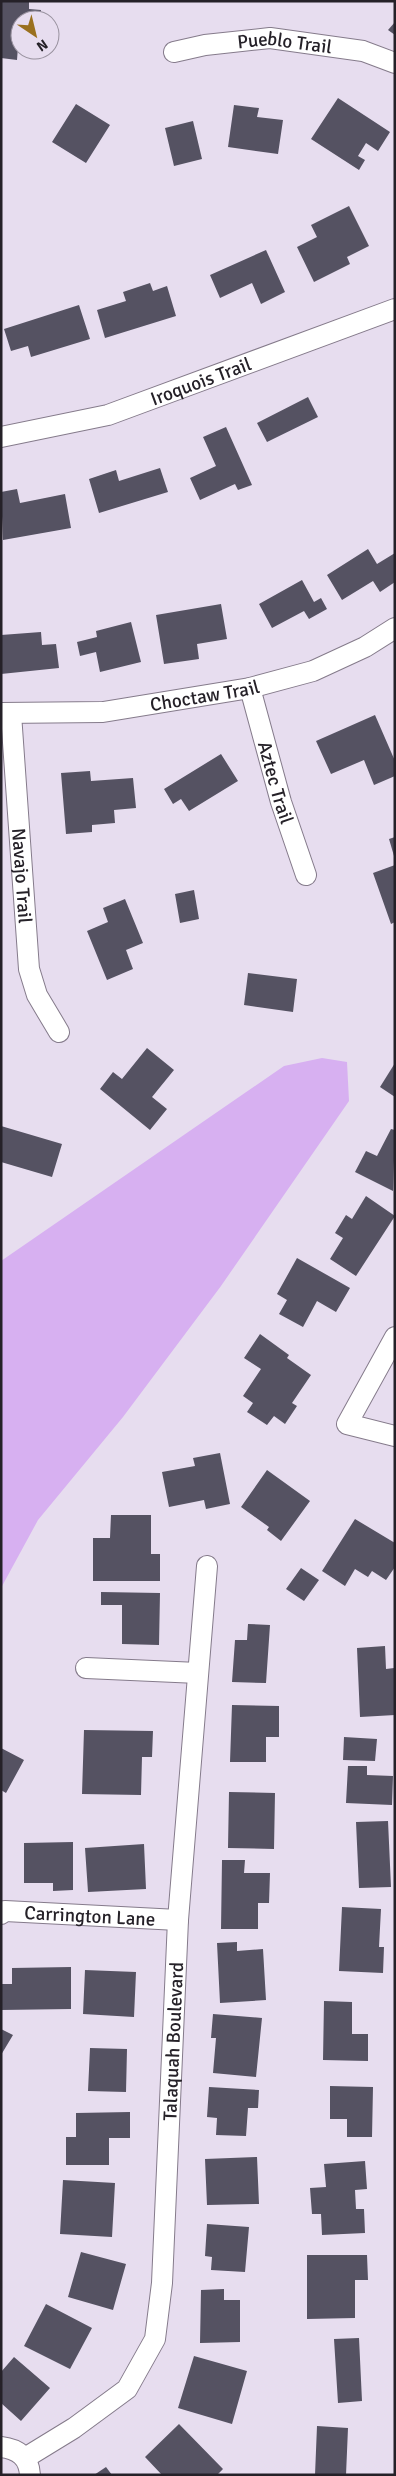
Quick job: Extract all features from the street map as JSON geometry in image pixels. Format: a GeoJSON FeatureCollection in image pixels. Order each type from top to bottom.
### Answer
{"type":"FeatureCollection","features":[{"type":"Feature","properties":{"kind":"street","name":"Pueblo Trail"},"geometry":{"type":"LineString","coordinates":[[174,52],[205,45],[270,38],[363,51],[395,63]]}},
{"type":"Feature","properties":{"kind":"street","name":"Iroquois Trail"},"geometry":{"type":"LineString","coordinates":[[1,437],[108,415],[395,309]]}},
{"type":"Feature","properties":{"kind":"street","name":"Choctaw Trail"},"geometry":{"type":"LineString","coordinates":[[6,713],[102,712],[250,688],[313,671],[365,647],[395,628]]}},
{"type":"Feature","properties":{"kind":"street","name":"Aztec Trail"},"geometry":{"type":"LineString","coordinates":[[250,688],[281,802],[306,874]]}},
{"type":"Feature","properties":{"kind":"street","name":"Navajo Trail"},"geometry":{"type":"LineString","coordinates":[[6,713],[29,969],[36,995],[59,1032]]}},
{"type":"Feature","properties":{"kind":"street"},"geometry":{"type":"LineString","coordinates":[[395,1337],[347,1424],[395,1436]]}},
{"type":"Feature","properties":{"kind":"street","name":"Talaquah Boulevard"},"geometry":{"type":"LineString","coordinates":[[28,2466],[74,2428],[127,2389],[154,2339],[162,2283],[178,1920],[207,1566]]}},
{"type":"Feature","properties":{"kind":"street"},"geometry":{"type":"LineString","coordinates":[[86,1668],[198,1673]]}},
{"type":"Feature","properties":{"kind":"street","name":"Carrington Lane"},"geometry":{"type":"LineString","coordinates":[[1,1914],[5,1911],[178,1920]]}},
{"type":"Feature","properties":{"kind":"street"},"geometry":{"type":"LineString","coordinates":[[1,2448],[11,2448],[28,2466]]}},
{"type":"Feature","properties":{"kind":"shaded area"},"geometry":{"type":"Polygon","coordinates":[[[322,1058],[347,1062],[349,1101],[221,1286],[123,1417],[38,1520],[1,1588],[1,1261],[284,1066],[322,1058]]]}},
{"type":"Feature","properties":{"kind":"building"},"geometry":{"type":"Polygon","coordinates":[[[1,1],[29,1],[29,9],[41,10],[10,10],[10,59],[1,58],[1,1]]]}},
{"type":"Feature","properties":{"kind":"building"},"geometry":{"type":"Polygon","coordinates":[[[395,22],[395,35],[388,30],[395,22]]]}},
{"type":"Feature","properties":{"kind":"building"},"geometry":{"type":"Polygon","coordinates":[[[338,98],[390,132],[378,151],[366,143],[358,156],[365,160],[359,170],[311,139],[338,98]]]}},
{"type":"Feature","properties":{"kind":"building"},"geometry":{"type":"Polygon","coordinates":[[[76,104],[110,125],[86,163],[52,142],[76,104]]]}},
{"type":"Feature","properties":{"kind":"building"},"geometry":{"type":"Polygon","coordinates":[[[234,105],[259,108],[257,117],[283,120],[278,154],[228,147],[234,105]]]}},
{"type":"Feature","properties":{"kind":"building"},"geometry":{"type":"Polygon","coordinates":[[[193,121],[202,159],[174,166],[165,128],[193,121]]]}},
{"type":"Feature","properties":{"kind":"building"},"geometry":{"type":"Polygon","coordinates":[[[349,206],[369,246],[347,257],[350,264],[314,282],[297,247],[317,237],[311,225],[349,206]]]}},
{"type":"Feature","properties":{"kind":"building"},"geometry":{"type":"Polygon","coordinates":[[[266,250],[285,292],[261,304],[252,283],[220,298],[210,275],[266,250]]]}},
{"type":"Feature","properties":{"kind":"building"},"geometry":{"type":"Polygon","coordinates":[[[150,283],[153,291],[167,286],[176,316],[105,338],[97,310],[126,301],[123,292],[150,283]]]}},
{"type":"Feature","properties":{"kind":"building"},"geometry":{"type":"Polygon","coordinates":[[[79,305],[90,339],[31,357],[28,346],[11,351],[4,329],[79,305]]]}},
{"type":"Feature","properties":{"kind":"building"},"geometry":{"type":"Polygon","coordinates":[[[308,397],[318,417],[267,442],[257,423],[308,397]]]}},
{"type":"Feature","properties":{"kind":"building"},"geometry":{"type":"Polygon","coordinates":[[[226,427],[252,485],[238,490],[235,484],[200,500],[190,478],[216,466],[203,437],[226,427]]]}},
{"type":"Feature","properties":{"kind":"building"},"geometry":{"type":"Polygon","coordinates":[[[160,468],[168,492],[99,513],[89,479],[116,470],[119,481],[160,468]]]}},
{"type":"Feature","properties":{"kind":"building"},"geometry":{"type":"Polygon","coordinates":[[[17,489],[20,503],[65,494],[71,528],[3,540],[1,492],[17,489]]]}},
{"type":"Feature","properties":{"kind":"building"},"geometry":{"type":"Polygon","coordinates":[[[368,549],[377,564],[395,553],[395,582],[380,592],[373,581],[342,600],[327,575],[368,549]]]}},
{"type":"Feature","properties":{"kind":"building"},"geometry":{"type":"Polygon","coordinates":[[[302,580],[314,602],[321,598],[327,609],[309,619],[304,611],[272,628],[259,604],[302,580]]]}},
{"type":"Feature","properties":{"kind":"building"},"geometry":{"type":"Polygon","coordinates":[[[221,604],[227,639],[197,644],[199,659],[164,664],[156,615],[221,604]]]}},
{"type":"Feature","properties":{"kind":"building"},"geometry":{"type":"Polygon","coordinates":[[[131,622],[141,662],[100,672],[96,652],[80,656],[77,642],[97,637],[96,631],[131,622]]]}},
{"type":"Feature","properties":{"kind":"building"},"geometry":{"type":"Polygon","coordinates":[[[41,632],[42,645],[56,644],[59,668],[1,674],[1,635],[41,632]]]}},
{"type":"Feature","properties":{"kind":"building"},"geometry":{"type":"Polygon","coordinates":[[[375,715],[395,761],[395,776],[374,785],[364,760],[331,774],[316,741],[375,715]]]}},
{"type":"Feature","properties":{"kind":"building"},"geometry":{"type":"Polygon","coordinates":[[[221,754],[238,781],[189,811],[181,799],[173,804],[164,789],[221,754]]]}},
{"type":"Feature","properties":{"kind":"building"},"geometry":{"type":"Polygon","coordinates":[[[90,771],[91,781],[133,778],[136,808],[114,810],[115,823],[92,825],[92,832],[66,834],[61,773],[90,771]]]}},
{"type":"Feature","properties":{"kind":"building"},"geometry":{"type":"Polygon","coordinates":[[[395,837],[395,856],[394,856],[389,839],[395,837]]]}},
{"type":"Feature","properties":{"kind":"building"},"geometry":{"type":"Polygon","coordinates":[[[395,865],[395,922],[391,924],[373,873],[395,865]]]}},
{"type":"Feature","properties":{"kind":"building"},"geometry":{"type":"Polygon","coordinates":[[[194,890],[199,919],[180,923],[175,894],[194,890]]]}},
{"type":"Feature","properties":{"kind":"building"},"geometry":{"type":"Polygon","coordinates":[[[125,899],[143,943],[126,950],[133,969],[107,980],[87,931],[108,922],[103,908],[125,899]]]}},
{"type":"Feature","properties":{"kind":"building"},"geometry":{"type":"Polygon","coordinates":[[[248,973],[297,979],[293,1012],[244,1005],[248,973]]]}},
{"type":"Feature","properties":{"kind":"building"},"geometry":{"type":"Polygon","coordinates":[[[147,1048],[174,1070],[152,1097],[167,1109],[150,1130],[100,1089],[113,1072],[122,1079],[147,1048]]]}},
{"type":"Feature","properties":{"kind":"building"},"geometry":{"type":"Polygon","coordinates":[[[395,1063],[395,1097],[380,1087],[395,1063]]]}},
{"type":"Feature","properties":{"kind":"building"},"geometry":{"type":"Polygon","coordinates":[[[1,1126],[62,1144],[52,1177],[1,1162],[1,1126]]]}},
{"type":"Feature","properties":{"kind":"building"},"geometry":{"type":"Polygon","coordinates":[[[391,1129],[395,1130],[393,1191],[355,1172],[366,1151],[377,1156],[391,1129]]]}},
{"type":"Feature","properties":{"kind":"building"},"geometry":{"type":"Polygon","coordinates":[[[366,1196],[395,1216],[356,1276],[330,1259],[343,1238],[335,1233],[346,1215],[352,1219],[366,1196]]]}},
{"type":"Feature","properties":{"kind":"building"},"geometry":{"type":"Polygon","coordinates":[[[297,1258],[350,1288],[336,1312],[317,1301],[303,1327],[279,1314],[287,1300],[277,1294],[297,1258]]]}},
{"type":"Feature","properties":{"kind":"building"},"geometry":{"type":"Polygon","coordinates":[[[260,1334],[289,1355],[287,1358],[311,1375],[292,1403],[297,1406],[285,1424],[274,1416],[267,1425],[247,1412],[253,1403],[243,1396],[261,1369],[244,1358],[260,1334]]]}},
{"type":"Feature","properties":{"kind":"building"},"geometry":{"type":"Polygon","coordinates":[[[220,1453],[230,1504],[206,1509],[204,1500],[169,1507],[162,1472],[195,1466],[193,1458],[220,1453]]]}},
{"type":"Feature","properties":{"kind":"building"},"geometry":{"type":"Polygon","coordinates":[[[267,1470],[310,1501],[281,1541],[267,1530],[269,1527],[241,1507],[267,1470]]]}},
{"type":"Feature","properties":{"kind":"building"},"geometry":{"type":"Polygon","coordinates":[[[111,1515],[151,1515],[151,1554],[160,1554],[160,1581],[93,1581],[93,1538],[110,1538],[111,1515]]]}},
{"type":"Feature","properties":{"kind":"building"},"geometry":{"type":"Polygon","coordinates":[[[355,1519],[395,1543],[395,1567],[386,1580],[372,1571],[368,1577],[355,1569],[345,1586],[322,1571],[355,1519]]]}},
{"type":"Feature","properties":{"kind":"building"},"geometry":{"type":"Polygon","coordinates":[[[301,1568],[319,1580],[304,1601],[286,1589],[301,1568]]]}},
{"type":"Feature","properties":{"kind":"building"},"geometry":{"type":"Polygon","coordinates":[[[101,1592],[160,1593],[159,1645],[122,1644],[122,1605],[101,1605],[101,1592]]]}},
{"type":"Feature","properties":{"kind":"building"},"geometry":{"type":"Polygon","coordinates":[[[248,1624],[270,1625],[266,1683],[232,1682],[235,1640],[247,1640],[248,1624]]]}},
{"type":"Feature","properties":{"kind":"building"},"geometry":{"type":"Polygon","coordinates":[[[385,1646],[386,1669],[394,1668],[395,1715],[360,1717],[357,1648],[385,1646]]]}},
{"type":"Feature","properties":{"kind":"building"},"geometry":{"type":"Polygon","coordinates":[[[232,1705],[279,1706],[279,1737],[266,1737],[266,1762],[230,1762],[232,1705]]]}},
{"type":"Feature","properties":{"kind":"building"},"geometry":{"type":"Polygon","coordinates":[[[84,1730],[153,1731],[152,1757],[142,1757],[141,1795],[82,1794],[84,1730]]]}},
{"type":"Feature","properties":{"kind":"building"},"geometry":{"type":"Polygon","coordinates":[[[344,1737],[377,1739],[375,1761],[343,1760],[344,1737]]]}},
{"type":"Feature","properties":{"kind":"building"},"geometry":{"type":"Polygon","coordinates":[[[1,1748],[24,1760],[6,1793],[1,1790],[1,1748]]]}},
{"type":"Feature","properties":{"kind":"building"},"geometry":{"type":"Polygon","coordinates":[[[348,1766],[367,1766],[367,1775],[393,1776],[392,1805],[346,1803],[348,1766]]]}},
{"type":"Feature","properties":{"kind":"building"},"geometry":{"type":"Polygon","coordinates":[[[229,1792],[275,1793],[274,1849],[228,1848],[229,1792]]]}},
{"type":"Feature","properties":{"kind":"building"},"geometry":{"type":"Polygon","coordinates":[[[388,1821],[391,1887],[359,1888],[356,1822],[388,1821]]]}},
{"type":"Feature","properties":{"kind":"building"},"geometry":{"type":"Polygon","coordinates":[[[73,1842],[73,1890],[53,1891],[53,1883],[24,1883],[24,1843],[73,1842]]]}},
{"type":"Feature","properties":{"kind":"building"},"geometry":{"type":"Polygon","coordinates":[[[144,1844],[146,1889],[88,1892],[85,1848],[144,1844]]]}},
{"type":"Feature","properties":{"kind":"building"},"geometry":{"type":"Polygon","coordinates":[[[222,1860],[245,1860],[244,1873],[270,1873],[269,1903],[258,1903],[258,1929],[221,1929],[222,1860]]]}},
{"type":"Feature","properties":{"kind":"building"},"geometry":{"type":"Polygon","coordinates":[[[342,1907],[381,1909],[379,1947],[384,1947],[383,1973],[339,1971],[342,1907]]]}},
{"type":"Feature","properties":{"kind":"building"},"geometry":{"type":"Polygon","coordinates":[[[237,1942],[237,1951],[263,1949],[266,2000],[220,2003],[217,1943],[237,1942]]]}},
{"type":"Feature","properties":{"kind":"building"},"geometry":{"type":"Polygon","coordinates":[[[71,1967],[71,2009],[1,2010],[1,1984],[12,1984],[12,1968],[71,1967]]]}},
{"type":"Feature","properties":{"kind":"building"},"geometry":{"type":"Polygon","coordinates":[[[85,1970],[136,1972],[134,2017],[83,2014],[85,1970]]]}},
{"type":"Feature","properties":{"kind":"building"},"geometry":{"type":"Polygon","coordinates":[[[324,2001],[352,2002],[352,2034],[368,2034],[368,2061],[323,2060],[324,2001]]]}},
{"type":"Feature","properties":{"kind":"building"},"geometry":{"type":"Polygon","coordinates":[[[213,2014],[262,2018],[256,2077],[213,2073],[216,2038],[211,2038],[213,2014]]]}},
{"type":"Feature","properties":{"kind":"building"},"geometry":{"type":"Polygon","coordinates":[[[1,2029],[13,2035],[1,2055],[1,2029]]]}},
{"type":"Feature","properties":{"kind":"building"},"geometry":{"type":"Polygon","coordinates":[[[90,2048],[127,2049],[126,2092],[88,2091],[90,2048]]]}},
{"type":"Feature","properties":{"kind":"building"},"geometry":{"type":"Polygon","coordinates":[[[330,2086],[373,2087],[372,2137],[347,2137],[347,2119],[330,2119],[330,2086]]]}},
{"type":"Feature","properties":{"kind":"building"},"geometry":{"type":"Polygon","coordinates":[[[209,2087],[259,2090],[258,2108],[248,2108],[246,2136],[216,2135],[217,2118],[207,2117],[209,2087]]]}},
{"type":"Feature","properties":{"kind":"building"},"geometry":{"type":"Polygon","coordinates":[[[130,2112],[130,2138],[109,2138],[109,2165],[66,2165],[66,2137],[76,2137],[76,2113],[130,2112]]]}},
{"type":"Feature","properties":{"kind":"building"},"geometry":{"type":"Polygon","coordinates":[[[257,2157],[259,2204],[207,2205],[205,2159],[257,2157]]]}},
{"type":"Feature","properties":{"kind":"building"},"geometry":{"type":"Polygon","coordinates":[[[365,2161],[367,2189],[355,2190],[356,2209],[364,2209],[365,2233],[322,2235],[321,2214],[312,2214],[310,2188],[326,2187],[324,2164],[365,2161]]]}},
{"type":"Feature","properties":{"kind":"building"},"geometry":{"type":"Polygon","coordinates":[[[63,2180],[115,2183],[112,2237],[60,2234],[63,2180]]]}},
{"type":"Feature","properties":{"kind":"building"},"geometry":{"type":"Polygon","coordinates":[[[207,2224],[249,2227],[245,2272],[211,2270],[212,2257],[205,2256],[207,2224]]]}},
{"type":"Feature","properties":{"kind":"building"},"geometry":{"type":"Polygon","coordinates":[[[81,2252],[126,2264],[113,2310],[68,2297],[81,2252]]]}},
{"type":"Feature","properties":{"kind":"building"},"geometry":{"type":"Polygon","coordinates":[[[307,2255],[367,2255],[368,2280],[355,2280],[355,2318],[307,2319],[307,2255]]]}},
{"type":"Feature","properties":{"kind":"building"},"geometry":{"type":"Polygon","coordinates":[[[224,2289],[224,2300],[240,2300],[240,2342],[200,2343],[201,2290],[224,2289]]]}},
{"type":"Feature","properties":{"kind":"building"},"geometry":{"type":"Polygon","coordinates":[[[46,2304],[92,2328],[70,2369],[24,2346],[46,2304]]]}},
{"type":"Feature","properties":{"kind":"building"},"geometry":{"type":"Polygon","coordinates":[[[359,2338],[362,2401],[338,2403],[334,2339],[359,2338]]]}},
{"type":"Feature","properties":{"kind":"building"},"geometry":{"type":"Polygon","coordinates":[[[194,2356],[247,2371],[232,2424],[178,2408],[194,2356]]]}},
{"type":"Feature","properties":{"kind":"building"},"geometry":{"type":"Polygon","coordinates":[[[14,2357],[50,2388],[21,2421],[1,2403],[1,2372],[14,2357]]]}},
{"type":"Feature","properties":{"kind":"building"},"geometry":{"type":"Polygon","coordinates":[[[179,2424],[223,2469],[217,2475],[162,2475],[145,2457],[179,2424]]]}},
{"type":"Feature","properties":{"kind":"building"},"geometry":{"type":"Polygon","coordinates":[[[317,2426],[348,2428],[346,2475],[315,2475],[317,2426]]]}},
{"type":"Feature","properties":{"kind":"building"},"geometry":{"type":"Polygon","coordinates":[[[106,2467],[112,2475],[94,2475],[106,2467]]]}}]}
